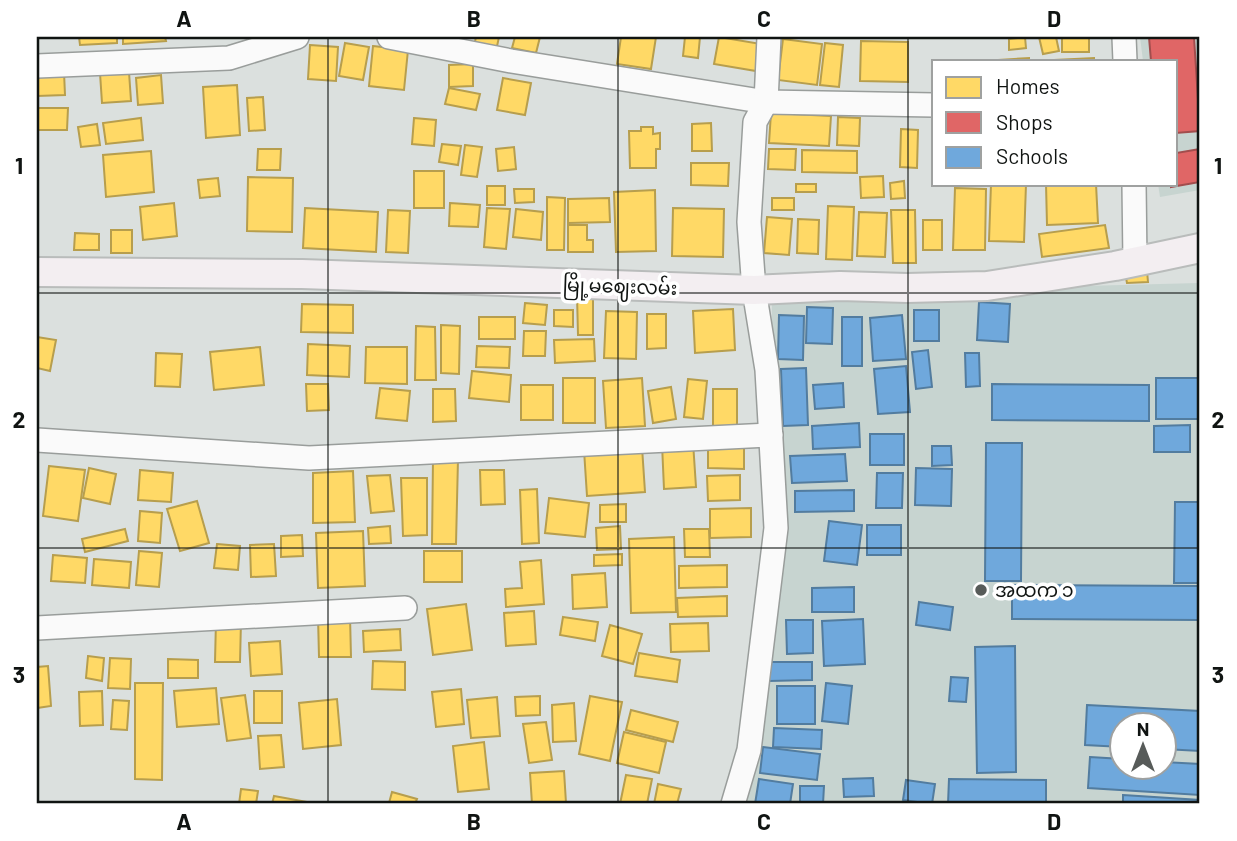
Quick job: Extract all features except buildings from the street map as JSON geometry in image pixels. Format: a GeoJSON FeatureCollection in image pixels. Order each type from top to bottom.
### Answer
{"type":"FeatureCollection","features":[{"type":"Feature","properties":{"kind":"main road","name":"မြို့မဈေးလမ်း"},"geometry":{"type":"LineString","coordinates":[[37,272],[302,274],[754,290],[840,286],[907,288],[987,286],[1135,262],[1200,248]]}},
{"type":"Feature","properties":{"kind":"street"},"geometry":{"type":"LineString","coordinates":[[37,66],[229,58],[298,37]]}},
{"type":"Feature","properties":{"kind":"street"},"geometry":{"type":"LineString","coordinates":[[389,37],[511,61],[766,102],[932,104]]}},
{"type":"Feature","properties":{"kind":"street"},"geometry":{"type":"LineString","coordinates":[[733,804],[748,750],[776,528],[767,370],[754,290],[749,222],[755,122],[766,102],[769,37]]}},
{"type":"Feature","properties":{"kind":"street"},"geometry":{"type":"LineString","coordinates":[[1124,37],[1125,60]]}},
{"type":"Feature","properties":{"kind":"street"},"geometry":{"type":"LineString","coordinates":[[1133,186],[1135,262]]}},
{"type":"Feature","properties":{"kind":"street"},"geometry":{"type":"LineString","coordinates":[[37,440],[309,458],[771,435]]}},
{"type":"Feature","properties":{"kind":"street"},"geometry":{"type":"LineString","coordinates":[[37,628],[405,608]]}},
{"type":"Feature","properties":{"kind":"shaded area"},"geometry":{"type":"Polygon","coordinates":[[[1140,37],[1200,37],[1200,190],[1160,197],[1158,186],[1178,186],[1178,60],[1143,60],[1140,37]]]}},
{"type":"Feature","properties":{"kind":"shaded area","name":"အထက ၁"},"geometry":{"type":"Polygon","coordinates":[[[1199,283],[1200,804],[746,804],[771,455],[772,294],[1199,283]]]}},
{"type":"Feature","properties":{"kind":"place","name":"အထက ၁"},"geometry":{"type":"Point","coordinates":[981,590]}}]}
